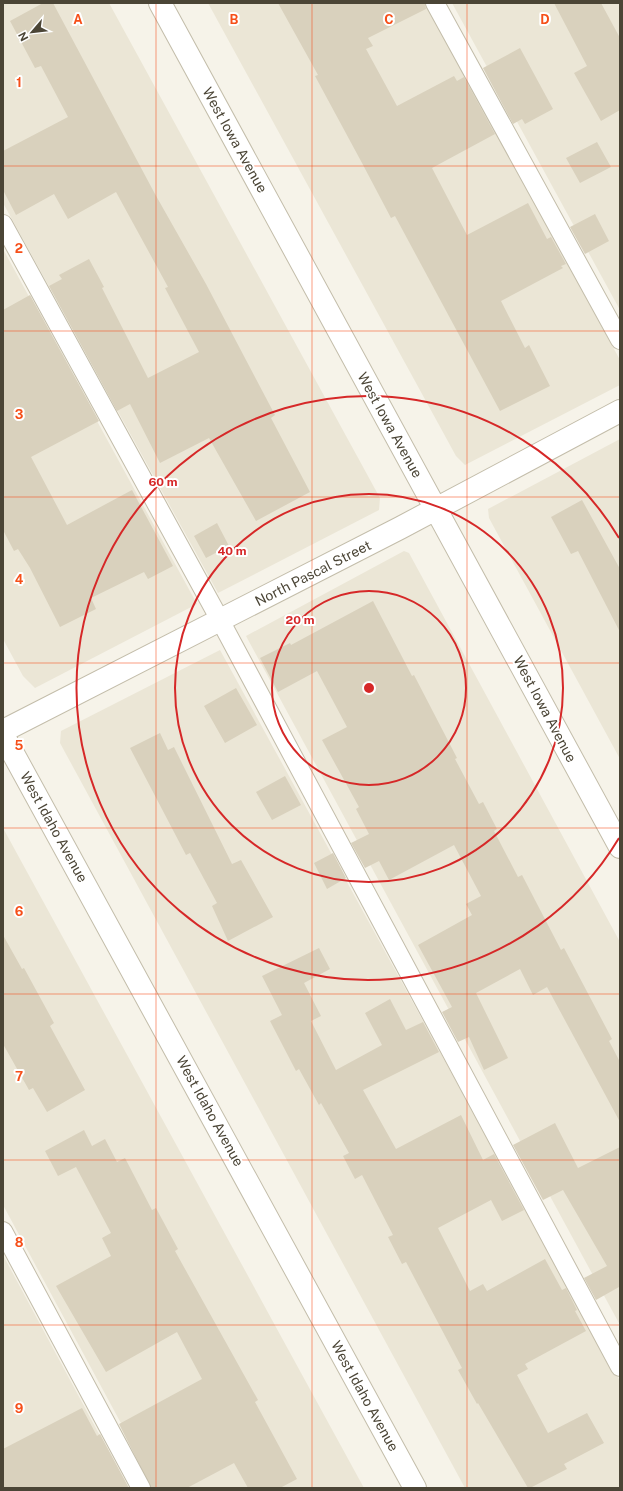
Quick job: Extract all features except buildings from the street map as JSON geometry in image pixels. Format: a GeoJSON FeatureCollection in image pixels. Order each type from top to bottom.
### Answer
{"type":"FeatureCollection","features":[{"type":"Feature","properties":{"kind":"street","name":"West Iowa Avenue"},"geometry":{"type":"LineString","coordinates":[[160,3],[620,847]]}},
{"type":"Feature","properties":{"kind":"street","name":"North Pascal Street"},"geometry":{"type":"LineString","coordinates":[[3,731],[435,509],[620,411]]}},
{"type":"Feature","properties":{"kind":"street","name":"West Idaho Avenue"},"geometry":{"type":"LineString","coordinates":[[3,735],[415,1488]]}},
{"type":"Feature","properties":{"kind":"lane"},"geometry":{"type":"LineString","coordinates":[[435,3],[620,340]]}},
{"type":"Feature","properties":{"kind":"lane"},"geometry":{"type":"LineString","coordinates":[[3,224],[220,620],[620,1367]]}},
{"type":"Feature","properties":{"kind":"lane"},"geometry":{"type":"LineString","coordinates":[[3,1231],[141,1488]]}},
{"type":"Feature","properties":{"kind":"shaded area"},"geometry":{"type":"Polygon","coordinates":[[[3,3],[109,3],[380,498],[379,510],[218,593],[3,203],[3,3]]]}},
{"type":"Feature","properties":{"kind":"shaded area"},"geometry":{"type":"Polygon","coordinates":[[[208,3],[425,3],[620,360],[620,385],[465,465],[456,456],[208,3]]]}},
{"type":"Feature","properties":{"kind":"shaded area"},"geometry":{"type":"Polygon","coordinates":[[[452,3],[620,3],[620,310],[452,3]]]}},
{"type":"Feature","properties":{"kind":"shaded area"},"geometry":{"type":"Polygon","coordinates":[[[3,249],[197,604],[35,688],[23,676],[3,639],[3,249]]]}},
{"type":"Feature","properties":{"kind":"shaded area"},"geometry":{"type":"Polygon","coordinates":[[[620,439],[620,759],[489,518],[488,509],[620,439]]]}},
{"type":"Feature","properties":{"kind":"shaded area"},"geometry":{"type":"Polygon","coordinates":[[[404,551],[409,553],[620,942],[620,1325],[246,636],[404,551]]]}},
{"type":"Feature","properties":{"kind":"shaded area"},"geometry":{"type":"Polygon","coordinates":[[[220,650],[620,1381],[620,1487],[465,1488],[60,743],[61,731],[220,650]]]}},
{"type":"Feature","properties":{"kind":"shaded area"},"geometry":{"type":"Polygon","coordinates":[[[3,828],[364,1488],[156,1488],[3,1205],[3,828]]]}},
{"type":"Feature","properties":{"kind":"shaded area"},"geometry":{"type":"Polygon","coordinates":[[[3,1255],[128,1488],[3,1488],[3,1255]]]}}]}
